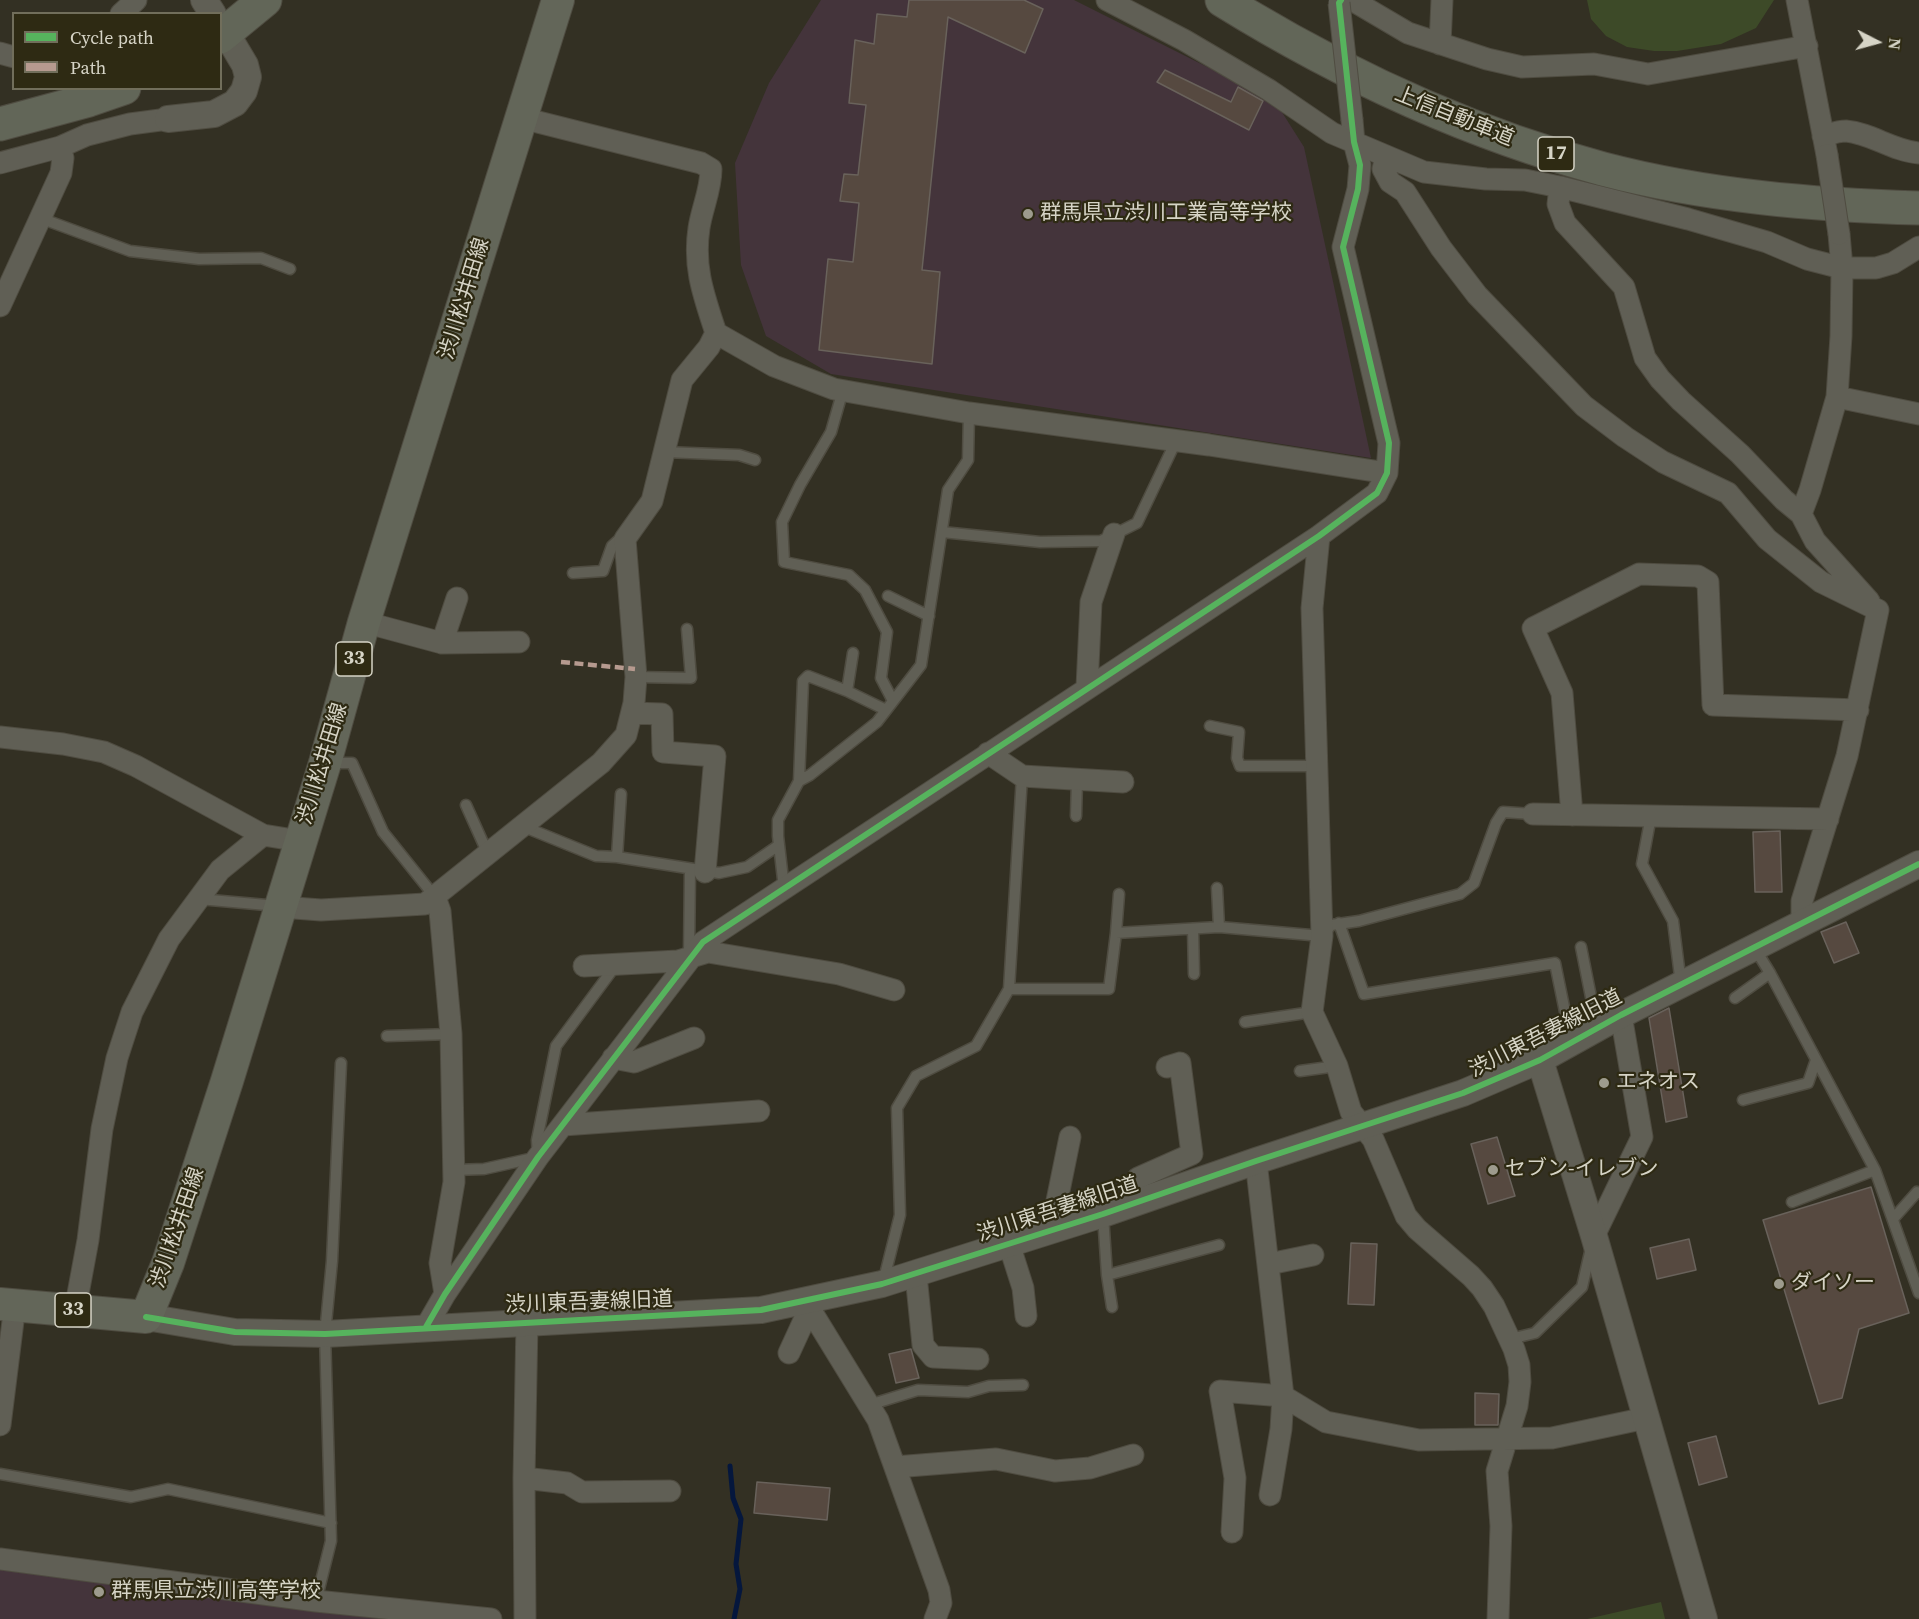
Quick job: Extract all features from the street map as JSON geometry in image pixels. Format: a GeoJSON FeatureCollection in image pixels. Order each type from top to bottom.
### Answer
{"type":"FeatureCollection","features":[{"type":"Feature","properties":{"kind":"highway"},"geometry":{"type":"LineString","coordinates":[[222,26],[266,0]]}},
{"type":"Feature","properties":{"kind":"highway","name":"上信自動車道"},"geometry":{"type":"LineString","coordinates":[[1222,0],[1267,28],[1376,86],[1529,146],[1604,169],[1741,195],[1867,207],[1919,208]]}},
{"type":"Feature","properties":{"kind":"highway","name":"上信自動車道"},"geometry":{"type":"LineString","coordinates":[[1257,0],[1273,11],[1367,57],[1454,96],[1612,148],[1690,165],[1776,178],[1919,187]]}},
{"type":"Feature","properties":{"kind":"highway"},"geometry":{"type":"LineString","coordinates":[[0,124],[118,90]]}},
{"type":"Feature","properties":{"kind":"main road","name":"渋川松井田線"},"geometry":{"type":"LineString","coordinates":[[146,1317],[172,1252],[281,907],[325,763],[364,622],[558,0]]}},
{"type":"Feature","properties":{"kind":"main road","name":"33"},"geometry":{"type":"LineString","coordinates":[[7,1304],[146,1317]]}},
{"type":"Feature","properties":{"kind":"street"},"geometry":{"type":"LineString","coordinates":[[123,12],[136,0]]}},
{"type":"Feature","properties":{"kind":"street"},"geometry":{"type":"LineString","coordinates":[[1107,0],[1184,40],[1269,90],[1332,133],[1424,172],[1486,179],[1525,180],[1560,187],[1688,219],[1767,242],[1807,259],[1842,268],[1876,268],[1916,252]]}},
{"type":"Feature","properties":{"kind":"street"},"geometry":{"type":"LineString","coordinates":[[1440,44],[1443,0]]}},
{"type":"Feature","properties":{"kind":"street"},"geometry":{"type":"LineString","coordinates":[[1797,0],[1825,145],[1842,268],[1837,397],[1801,514]]}},
{"type":"Feature","properties":{"kind":"street"},"geometry":{"type":"LineString","coordinates":[[426,1327],[445,1294],[538,1157],[703,942],[1319,536],[1377,493],[1387,473],[1389,443],[1343,247],[1358,189],[1360,165],[1354,142],[1344,1]]}},
{"type":"Feature","properties":{"kind":"street"},"geometry":{"type":"LineString","coordinates":[[1344,1],[1408,33],[1486,59],[1522,67],[1594,64],[1648,74],[1807,46]]}},
{"type":"Feature","properties":{"kind":"street"},"geometry":{"type":"LineString","coordinates":[[0,163],[60,147],[87,135],[119,127],[214,114],[235,103],[244,91],[248,77],[245,65],[222,30]]}},
{"type":"Feature","properties":{"kind":"street"},"geometry":{"type":"LineString","coordinates":[[522,118],[701,163],[711,169],[711,185],[699,226],[696,263],[700,284],[716,333],[774,366],[810,381],[843,390],[969,413],[1387,473]]}},
{"type":"Feature","properties":{"kind":"street"},"geometry":{"type":"LineString","coordinates":[[1825,145],[1843,131],[1858,133],[1893,147],[1919,153]]}},
{"type":"Feature","properties":{"kind":"street"},"geometry":{"type":"LineString","coordinates":[[0,306],[61,173],[63,158],[60,147]]}},
{"type":"Feature","properties":{"kind":"street"},"geometry":{"type":"LineString","coordinates":[[1386,156],[1383,170],[1390,182],[1405,192],[1441,248],[1477,295],[1584,406],[1663,462],[1728,493],[1767,539],[1821,582],[1878,610]]}},
{"type":"Feature","properties":{"kind":"street"},"geometry":{"type":"LineString","coordinates":[[1560,187],[1558,204],[1565,223],[1624,287],[1645,358],[1660,379],[1801,514],[1815,541],[1878,610]]}},
{"type":"Feature","properties":{"kind":"street"},"geometry":{"type":"LineString","coordinates":[[281,907],[321,910],[425,904],[601,763],[626,735],[632,712],[636,677],[625,539],[652,501],[682,380],[709,347],[716,333]]}},
{"type":"Feature","properties":{"kind":"street"},"geometry":{"type":"LineString","coordinates":[[1837,397],[1919,414]]}},
{"type":"Feature","properties":{"kind":"street"},"geometry":{"type":"LineString","coordinates":[[1087,687],[1091,602],[1114,534]]}},
{"type":"Feature","properties":{"kind":"street"},"geometry":{"type":"LineString","coordinates":[[1319,536],[1312,608],[1322,936],[1312,1012],[1337,1066],[1351,1112],[1365,1126],[1373,1139],[1406,1216],[1417,1229],[1482,1288],[1494,1306],[1510,1339],[1519,1365],[1520,1382],[1517,1406],[1497,1471],[1501,1526],[1498,1619]]}},
{"type":"Feature","properties":{"kind":"street"},"geometry":{"type":"LineString","coordinates":[[1572,814],[1562,693],[1533,628],[1639,574],[1698,576],[1708,582],[1713,705],[1858,710]]}},
{"type":"Feature","properties":{"kind":"street"},"geometry":{"type":"LineString","coordinates":[[442,643],[457,598]]}},
{"type":"Feature","properties":{"kind":"street"},"geometry":{"type":"LineString","coordinates":[[1802,923],[1802,901],[1847,756],[1878,610]]}},
{"type":"Feature","properties":{"kind":"street"},"geometry":{"type":"LineString","coordinates":[[364,622],[442,643],[519,642]]}},
{"type":"Feature","properties":{"kind":"street"},"geometry":{"type":"LineString","coordinates":[[632,712],[662,714],[663,752],[715,756],[697,870]]}},
{"type":"Feature","properties":{"kind":"street"},"geometry":{"type":"LineString","coordinates":[[0,737],[63,744],[104,752],[136,766],[263,835],[300,841]]}},
{"type":"Feature","properties":{"kind":"street"},"geometry":{"type":"LineString","coordinates":[[988,753],[1022,776],[1123,782]]}},
{"type":"Feature","properties":{"kind":"street"},"geometry":{"type":"LineString","coordinates":[[1533,814],[1828,819]]}},
{"type":"Feature","properties":{"kind":"street"},"geometry":{"type":"LineString","coordinates":[[75,1310],[88,1240],[102,1129],[117,1058],[132,1012],[169,939],[220,870],[263,835]]}},
{"type":"Feature","properties":{"kind":"street","name":"渋川東吾妻線旧道"},"geometry":{"type":"LineString","coordinates":[[146,1317],[235,1332],[325,1334],[761,1310],[882,1284],[1103,1214],[1463,1093],[1540,1060],[1597,1027],[1919,864]]}},
{"type":"Feature","properties":{"kind":"street"},"geometry":{"type":"LineString","coordinates":[[435,897],[440,910],[451,1034],[454,1182],[440,1263],[445,1294]]}},
{"type":"Feature","properties":{"kind":"street"},"geometry":{"type":"LineString","coordinates":[[584,966],[688,959],[708,952],[839,974],[894,990]]}},
{"type":"Feature","properties":{"kind":"street"},"geometry":{"type":"LineString","coordinates":[[1594,1236],[1642,1137],[1621,1015]]}},
{"type":"Feature","properties":{"kind":"street"},"geometry":{"type":"LineString","coordinates":[[613,1058],[634,1062],[694,1038]]}},
{"type":"Feature","properties":{"kind":"street"},"geometry":{"type":"LineString","coordinates":[[1540,1060],[1594,1236],[1704,1619]]}},
{"type":"Feature","properties":{"kind":"street"},"geometry":{"type":"LineString","coordinates":[[1128,1205],[1137,1178],[1192,1154],[1180,1064],[1167,1067]]}},
{"type":"Feature","properties":{"kind":"street"},"geometry":{"type":"LineString","coordinates":[[563,1125],[759,1111]]}},
{"type":"Feature","properties":{"kind":"street"},"geometry":{"type":"LineString","coordinates":[[1051,1230],[1070,1137]]}},
{"type":"Feature","properties":{"kind":"street"},"geometry":{"type":"LineString","coordinates":[[1256,1161],[1283,1396],[1281,1429],[1270,1495]]}},
{"type":"Feature","properties":{"kind":"street"},"geometry":{"type":"LineString","coordinates":[[1009,1244],[1023,1288],[1026,1316]]}},
{"type":"Feature","properties":{"kind":"street"},"geometry":{"type":"LineString","coordinates":[[1269,1264],[1313,1255]]}},
{"type":"Feature","properties":{"kind":"street"},"geometry":{"type":"LineString","coordinates":[[916,1275],[923,1345],[933,1357],[978,1359]]}},
{"type":"Feature","properties":{"kind":"street"},"geometry":{"type":"LineString","coordinates":[[789,1353],[806,1316],[805,1301]]}},
{"type":"Feature","properties":{"kind":"street"},"geometry":{"type":"LineString","coordinates":[[805,1301],[878,1420],[939,1590],[941,1604],[935,1619]]}},
{"type":"Feature","properties":{"kind":"street"},"geometry":{"type":"LineString","coordinates":[[1,1411],[7,1304]]}},
{"type":"Feature","properties":{"kind":"street"},"geometry":{"type":"LineString","coordinates":[[525,1619],[526,1322]]}},
{"type":"Feature","properties":{"kind":"street"},"geometry":{"type":"LineString","coordinates":[[1232,1532],[1236,1478],[1220,1391],[1283,1396],[1326,1422],[1419,1440],[1552,1438],[1646,1418]]}},
{"type":"Feature","properties":{"kind":"street"},"geometry":{"type":"LineString","coordinates":[[895,1467],[996,1460],[1055,1471],[1090,1468],[1132,1455]]}},
{"type":"Feature","properties":{"kind":"street"},"geometry":{"type":"LineString","coordinates":[[524,1478],[567,1483],[582,1492],[670,1491]]}},
{"type":"Feature","properties":{"kind":"street"},"geometry":{"type":"LineString","coordinates":[[0,1559],[316,1601],[481,1618]]}},
{"type":"Feature","properties":{"kind":"lane"},"geometry":{"type":"LineString","coordinates":[[40,218],[130,251],[199,259],[261,258],[290,269]]}},
{"type":"Feature","properties":{"kind":"lane"},"geometry":{"type":"LineString","coordinates":[[843,390],[831,432],[800,485],[782,522],[784,562],[849,575],[865,590],[886,632],[881,678],[890,705]]}},
{"type":"Feature","properties":{"kind":"lane"},"geometry":{"type":"LineString","coordinates":[[799,781],[810,775],[877,722],[921,665],[948,490],[968,460],[969,413]]}},
{"type":"Feature","properties":{"kind":"lane"},"geometry":{"type":"LineString","coordinates":[[942,532],[1040,542],[1101,541],[1137,523],[1176,441]]}},
{"type":"Feature","properties":{"kind":"lane"},"geometry":{"type":"LineString","coordinates":[[665,452],[740,455],[755,460]]}},
{"type":"Feature","properties":{"kind":"lane"},"geometry":{"type":"LineString","coordinates":[[573,573],[603,571],[612,546],[637,522]]}},
{"type":"Feature","properties":{"kind":"lane"},"geometry":{"type":"LineString","coordinates":[[888,597],[929,615]]}},
{"type":"Feature","properties":{"kind":"lane"},"geometry":{"type":"LineString","coordinates":[[636,677],[691,678],[687,629]]}},
{"type":"Feature","properties":{"kind":"lane"},"geometry":{"type":"LineString","coordinates":[[847,691],[853,653]]}},
{"type":"Feature","properties":{"kind":"lane"},"geometry":{"type":"LineString","coordinates":[[784,888],[778,820],[799,781],[803,681],[808,676],[890,705]]}},
{"type":"Feature","properties":{"kind":"lane"},"geometry":{"type":"LineString","coordinates":[[1210,726],[1239,732],[1237,758],[1240,766],[1317,766]]}},
{"type":"Feature","properties":{"kind":"lane"},"geometry":{"type":"LineString","coordinates":[[325,763],[352,763],[383,832],[435,897]]}},
{"type":"Feature","properties":{"kind":"lane"},"geometry":{"type":"LineString","coordinates":[[882,1284],[900,1215],[897,1108],[916,1076],[976,1046],[1009,990],[1022,776]]}},
{"type":"Feature","properties":{"kind":"lane"},"geometry":{"type":"LineString","coordinates":[[1076,816],[1077,780]]}},
{"type":"Feature","properties":{"kind":"lane"},"geometry":{"type":"LineString","coordinates":[[617,857],[621,794]]}},
{"type":"Feature","properties":{"kind":"lane"},"geometry":{"type":"LineString","coordinates":[[466,805],[488,854]]}},
{"type":"Feature","properties":{"kind":"lane"},"geometry":{"type":"LineString","coordinates":[[1116,933],[1218,927],[1322,936],[1331,925],[1359,921],[1460,894],[1474,883],[1496,823],[1503,812],[1533,814]]}},
{"type":"Feature","properties":{"kind":"lane"},"geometry":{"type":"LineString","coordinates":[[1651,816],[1642,864],[1673,921],[1681,985]]}},
{"type":"Feature","properties":{"kind":"lane"},"geometry":{"type":"LineString","coordinates":[[522,826],[596,856],[617,857],[719,873],[747,867],[779,845]]}},
{"type":"Feature","properties":{"kind":"lane"},"geometry":{"type":"LineString","coordinates":[[688,959],[697,870]]}},
{"type":"Feature","properties":{"kind":"lane"},"geometry":{"type":"LineString","coordinates":[[1217,888],[1218,927]]}},
{"type":"Feature","properties":{"kind":"lane"},"geometry":{"type":"LineString","coordinates":[[1009,990],[1109,989],[1119,894]]}},
{"type":"Feature","properties":{"kind":"lane"},"geometry":{"type":"LineString","coordinates":[[199,899],[281,907]]}},
{"type":"Feature","properties":{"kind":"lane"},"geometry":{"type":"LineString","coordinates":[[1339,923],[1364,994],[1555,963],[1572,1042]]}},
{"type":"Feature","properties":{"kind":"lane"},"geometry":{"type":"LineString","coordinates":[[1193,928],[1194,974]]}},
{"type":"Feature","properties":{"kind":"lane"},"geometry":{"type":"LineString","coordinates":[[1581,947],[1597,1027]]}},
{"type":"Feature","properties":{"kind":"lane"},"geometry":{"type":"LineString","coordinates":[[1754,947],[1875,1170],[1918,1290]]}},
{"type":"Feature","properties":{"kind":"lane"},"geometry":{"type":"LineString","coordinates":[[454,1170],[484,1169],[538,1157],[537,1140],[556,1046],[616,965]]}},
{"type":"Feature","properties":{"kind":"lane"},"geometry":{"type":"LineString","coordinates":[[1735,998],[1770,973]]}},
{"type":"Feature","properties":{"kind":"lane"},"geometry":{"type":"LineString","coordinates":[[1245,1022],[1312,1012]]}},
{"type":"Feature","properties":{"kind":"lane"},"geometry":{"type":"LineString","coordinates":[[387,1036],[451,1034]]}},
{"type":"Feature","properties":{"kind":"lane"},"geometry":{"type":"LineString","coordinates":[[1743,1100],[1808,1083],[1816,1060]]}},
{"type":"Feature","properties":{"kind":"lane"},"geometry":{"type":"LineString","coordinates":[[316,1601],[331,1541],[325,1334],[332,1262],[341,1064]]}},
{"type":"Feature","properties":{"kind":"lane"},"geometry":{"type":"LineString","coordinates":[[1300,1071],[1337,1066]]}},
{"type":"Feature","properties":{"kind":"lane"},"geometry":{"type":"LineString","coordinates":[[1792,1202],[1875,1170]]}},
{"type":"Feature","properties":{"kind":"lane"},"geometry":{"type":"LineString","coordinates":[[1893,1220],[1917,1192],[1919,1193]]}},
{"type":"Feature","properties":{"kind":"lane"},"geometry":{"type":"LineString","coordinates":[[1103,1214],[1107,1275],[1112,1307]]}},
{"type":"Feature","properties":{"kind":"lane"},"geometry":{"type":"LineString","coordinates":[[1510,1339],[1535,1333],[1582,1287],[1594,1236]]}},
{"type":"Feature","properties":{"kind":"lane"},"geometry":{"type":"LineString","coordinates":[[1107,1275],[1219,1245]]}},
{"type":"Feature","properties":{"kind":"lane"},"geometry":{"type":"LineString","coordinates":[[869,1405],[918,1390],[968,1392],[989,1386],[1023,1386]]}},
{"type":"Feature","properties":{"kind":"lane"},"geometry":{"type":"LineString","coordinates":[[0,1474],[131,1497],[168,1489],[331,1522]]}},
{"type":"Feature","properties":{"kind":"shaded area","name":"群馬県立渋川工業高等学校"},"geometry":{"type":"Polygon","coordinates":[[[821,0],[1074,0],[1249,88],[1278,106],[1304,147],[1371,458],[831,374],[766,336],[741,265],[735,163],[769,83],[821,0]]]}},
{"type":"Feature","properties":{"kind":"shaded area","name":"群馬県立渋川高等学校"},"geometry":{"type":"Polygon","coordinates":[[[0,1565],[397,1619],[0,1619],[0,1565]]]}},
{"type":"Feature","properties":{"kind":"green space"},"geometry":{"type":"Polygon","coordinates":[[[1587,0],[1774,0],[1756,28],[1721,44],[1677,51],[1654,51],[1627,47],[1606,36],[1591,19],[1587,0]]]}},
{"type":"Feature","properties":{"kind":"green space"},"geometry":{"type":"Polygon","coordinates":[[[1661,1602],[1665,1619],[1587,1619],[1661,1602]]]}},
{"type":"Feature","properties":{"kind":"building"},"geometry":{"type":"Polygon","coordinates":[[[909,0],[1024,0],[1043,9],[1025,53],[948,17],[922,270],[940,272],[932,364],[819,350],[828,259],[853,262],[859,203],[840,201],[844,174],[858,175],[866,105],[849,103],[855,40],[874,44],[877,14],[907,17],[909,0]]]}},
{"type":"Feature","properties":{"kind":"building"},"geometry":{"type":"Polygon","coordinates":[[[1165,70],[1231,102],[1238,87],[1263,101],[1249,130],[1157,82],[1165,70]]]}},
{"type":"Feature","properties":{"kind":"building"},"geometry":{"type":"Polygon","coordinates":[[[1780,831],[1782,892],[1755,892],[1753,832],[1780,831]]]}},
{"type":"Feature","properties":{"kind":"building"},"geometry":{"type":"Polygon","coordinates":[[[1846,922],[1859,953],[1834,963],[1821,932],[1846,922]]]}},
{"type":"Feature","properties":{"kind":"building"},"geometry":{"type":"Polygon","coordinates":[[[1669,1008],[1687,1117],[1666,1122],[1649,1018],[1669,1008]]]}},
{"type":"Feature","properties":{"kind":"building","name":"セブン-イレブン"},"geometry":{"type":"Polygon","coordinates":[[[1497,1137],[1515,1196],[1488,1204],[1471,1144],[1497,1137]]]}},
{"type":"Feature","properties":{"kind":"building"},"geometry":{"type":"Polygon","coordinates":[[[1871,1187],[1909,1313],[1859,1329],[1842,1398],[1819,1404],[1763,1220],[1871,1187]]]}},
{"type":"Feature","properties":{"kind":"building"},"geometry":{"type":"Polygon","coordinates":[[[1689,1239],[1696,1270],[1657,1279],[1650,1248],[1689,1239]]]}},
{"type":"Feature","properties":{"kind":"building"},"geometry":{"type":"Polygon","coordinates":[[[1351,1243],[1377,1244],[1374,1305],[1348,1304],[1351,1243]]]}},
{"type":"Feature","properties":{"kind":"building"},"geometry":{"type":"Polygon","coordinates":[[[911,1349],[919,1378],[896,1383],[889,1354],[911,1349]]]}},
{"type":"Feature","properties":{"kind":"building"},"geometry":{"type":"Polygon","coordinates":[[[1475,1393],[1499,1394],[1498,1425],[1475,1425],[1475,1393]]]}},
{"type":"Feature","properties":{"kind":"building"},"geometry":{"type":"Polygon","coordinates":[[[1716,1436],[1727,1477],[1699,1485],[1688,1443],[1716,1436]]]}},
{"type":"Feature","properties":{"kind":"building"},"geometry":{"type":"Polygon","coordinates":[[[757,1482],[830,1488],[827,1520],[754,1513],[757,1482]]]}},
{"type":"Feature","properties":{"kind":"waterway"},"geometry":{"type":"LineString","coordinates":[[730,1466],[733,1498],[741,1519],[736,1564],[740,1589],[734,1619]]}},
{"type":"Feature","properties":{"kind":"marked path"},"geometry":{"type":"LineString","coordinates":[[561,662],[635,669]]}},
{"type":"Feature","properties":{"kind":"cycle path"},"geometry":{"type":"LineString","coordinates":[[426,1327],[445,1294],[538,1157],[703,942],[1319,536],[1377,493],[1387,473],[1389,443],[1343,247],[1358,189],[1360,165],[1354,142],[1339,3],[1341,0]]}},
{"type":"Feature","properties":{"kind":"cycle path"},"geometry":{"type":"LineString","coordinates":[[146,1317],[235,1332],[325,1334],[761,1310],[882,1284],[1103,1214],[1463,1093],[1540,1060],[1621,1015],[1919,864]]}},
{"type":"Feature","properties":{"kind":"place","name":"群馬県立渋川工業高等学校"},"geometry":{"type":"Point","coordinates":[1028,214]}},
{"type":"Feature","properties":{"kind":"place","name":"エネオス"},"geometry":{"type":"Point","coordinates":[1604,1083]}},
{"type":"Feature","properties":{"kind":"place","name":"セブン-イレブン"},"geometry":{"type":"Point","coordinates":[1493,1170]}},
{"type":"Feature","properties":{"kind":"place","name":"ダイソー"},"geometry":{"type":"Point","coordinates":[1779,1284]}},
{"type":"Feature","properties":{"kind":"place","name":"群馬県立渋川高等学校"},"geometry":{"type":"Point","coordinates":[99,1592]}}]}
